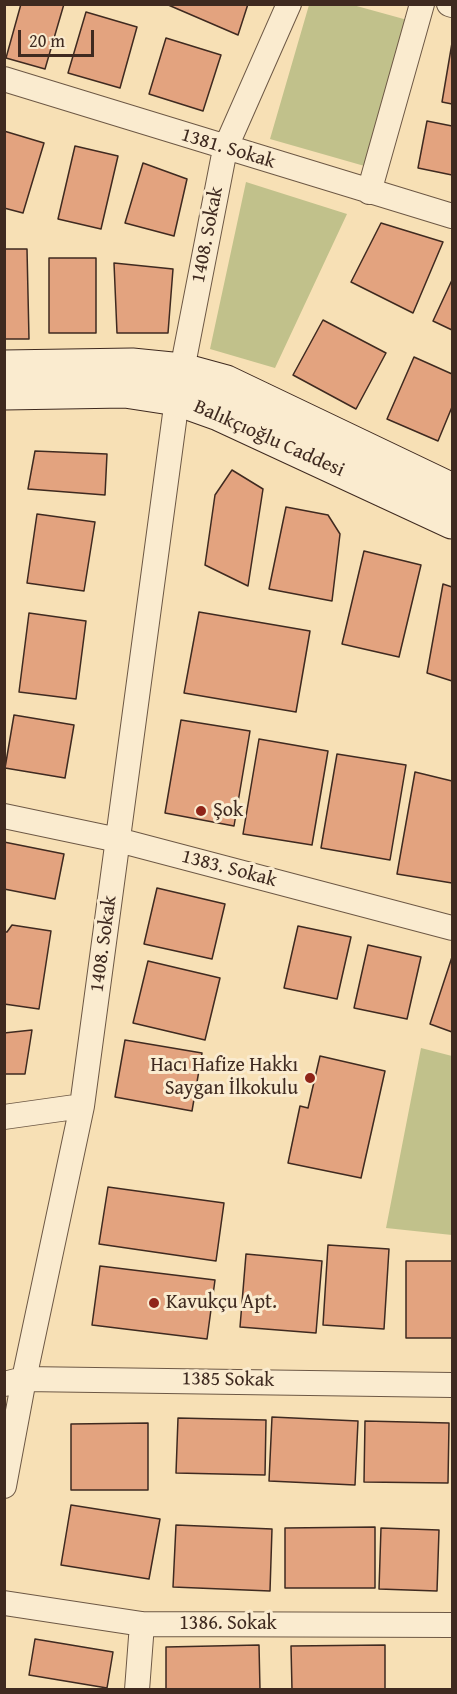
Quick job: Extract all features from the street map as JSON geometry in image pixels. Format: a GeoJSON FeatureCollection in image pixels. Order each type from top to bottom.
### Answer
{"type":"FeatureCollection","features":[{"type":"Feature","properties":{"kind":"street","name":"1408. Sokak"},"geometry":{"type":"LineString","coordinates":[[4,1486],[14,1381],[82,1106],[180,384],[225,149],[289,4]]}},
{"type":"Feature","properties":{"kind":"street"},"geometry":{"type":"LineString","coordinates":[[369,192],[422,4]]}},
{"type":"Feature","properties":{"kind":"street","name":"1381. Sokak"},"geometry":{"type":"LineString","coordinates":[[4,79],[225,149],[453,216]]}},
{"type":"Feature","properties":{"kind":"street","name":"Balıkçıoğlu Caddesi"},"geometry":{"type":"LineString","coordinates":[[4,367],[132,365],[180,384],[219,414],[453,522]]}},
{"type":"Feature","properties":{"kind":"street","name":"Balıkçıoğlu Caddesi"},"geometry":{"type":"LineString","coordinates":[[4,393],[125,391],[180,384],[226,382],[453,490]]}},
{"type":"Feature","properties":{"kind":"street","name":"1383. Sokak"},"geometry":{"type":"LineString","coordinates":[[4,816],[118,840],[453,928]]}},
{"type":"Feature","properties":{"kind":"street"},"geometry":{"type":"LineString","coordinates":[[4,1117],[82,1106]]}},
{"type":"Feature","properties":{"kind":"street","name":"1385 Sokak"},"geometry":{"type":"LineString","coordinates":[[14,1381],[453,1385]]}},
{"type":"Feature","properties":{"kind":"street","name":"1386. Sokak"},"geometry":{"type":"LineString","coordinates":[[4,1603],[142,1624],[453,1625]]}},
{"type":"Feature","properties":{"kind":"street"},"geometry":{"type":"LineString","coordinates":[[136,1689],[142,1624]]}},
{"type":"Feature","properties":{"kind":"green space"},"geometry":{"type":"Polygon","coordinates":[[[309,5],[353,5],[411,21],[368,167],[270,139],[309,5]]]}},
{"type":"Feature","properties":{"kind":"green space"},"geometry":{"type":"Polygon","coordinates":[[[246,182],[347,214],[275,368],[210,349],[246,182]]]}},
{"type":"Feature","properties":{"kind":"green space"},"geometry":{"type":"Polygon","coordinates":[[[421,1048],[452,1056],[452,1235],[386,1228],[421,1048]]]}},
{"type":"Feature","properties":{"kind":"building"},"geometry":{"type":"Polygon","coordinates":[[[21,4],[64,4],[45,69],[6,58],[21,4]]]}},
{"type":"Feature","properties":{"kind":"building"},"geometry":{"type":"Polygon","coordinates":[[[166,4],[248,4],[238,35],[166,4]]]}},
{"type":"Feature","properties":{"kind":"building"},"geometry":{"type":"Polygon","coordinates":[[[86,12],[137,27],[120,88],[68,73],[86,12]]]}},
{"type":"Feature","properties":{"kind":"building"},"geometry":{"type":"Polygon","coordinates":[[[166,38],[221,55],[203,111],[149,94],[166,38]]]}},
{"type":"Feature","properties":{"kind":"building"},"geometry":{"type":"Polygon","coordinates":[[[452,43],[452,104],[442,102],[452,43]]]}},
{"type":"Feature","properties":{"kind":"building"},"geometry":{"type":"Polygon","coordinates":[[[427,121],[452,126],[452,175],[418,168],[427,121]]]}},
{"type":"Feature","properties":{"kind":"building"},"geometry":{"type":"Polygon","coordinates":[[[4,131],[44,143],[23,213],[4,208],[4,131]]]}},
{"type":"Feature","properties":{"kind":"building"},"geometry":{"type":"Polygon","coordinates":[[[75,146],[118,156],[101,229],[58,219],[75,146]]]}},
{"type":"Feature","properties":{"kind":"building"},"geometry":{"type":"Polygon","coordinates":[[[143,163],[187,179],[174,236],[125,223],[143,163]]]}},
{"type":"Feature","properties":{"kind":"building"},"geometry":{"type":"Polygon","coordinates":[[[381,223],[443,242],[413,313],[351,282],[381,223]]]}},
{"type":"Feature","properties":{"kind":"building"},"geometry":{"type":"Polygon","coordinates":[[[4,249],[27,249],[29,339],[4,339],[4,249]]]}},
{"type":"Feature","properties":{"kind":"building"},"geometry":{"type":"Polygon","coordinates":[[[49,258],[96,258],[96,333],[49,333],[49,258]]]}},
{"type":"Feature","properties":{"kind":"building"},"geometry":{"type":"Polygon","coordinates":[[[114,263],[173,269],[168,333],[117,333],[114,263]]]}},
{"type":"Feature","properties":{"kind":"building"},"geometry":{"type":"Polygon","coordinates":[[[452,280],[452,330],[433,321],[452,280]]]}},
{"type":"Feature","properties":{"kind":"building"},"geometry":{"type":"Polygon","coordinates":[[[323,320],[386,353],[356,409],[293,375],[323,320]]]}},
{"type":"Feature","properties":{"kind":"building"},"geometry":{"type":"Polygon","coordinates":[[[414,357],[452,374],[452,407],[438,441],[387,419],[414,357]]]}},
{"type":"Feature","properties":{"kind":"building"},"geometry":{"type":"Polygon","coordinates":[[[35,451],[107,454],[105,495],[28,489],[35,451]]]}},
{"type":"Feature","properties":{"kind":"building"},"geometry":{"type":"Polygon","coordinates":[[[232,470],[263,489],[248,586],[205,565],[215,495],[232,470]]]}},
{"type":"Feature","properties":{"kind":"building"},"geometry":{"type":"Polygon","coordinates":[[[286,507],[328,515],[340,534],[332,601],[269,589],[286,507]]]}},
{"type":"Feature","properties":{"kind":"building"},"geometry":{"type":"Polygon","coordinates":[[[37,514],[95,522],[84,591],[27,583],[37,514]]]}},
{"type":"Feature","properties":{"kind":"building"},"geometry":{"type":"Polygon","coordinates":[[[364,551],[421,565],[399,657],[342,644],[364,551]]]}},
{"type":"Feature","properties":{"kind":"building"},"geometry":{"type":"Polygon","coordinates":[[[443,584],[452,587],[452,681],[427,673],[443,584]]]}},
{"type":"Feature","properties":{"kind":"building"},"geometry":{"type":"Polygon","coordinates":[[[199,612],[310,631],[296,712],[184,693],[199,612]]]}},
{"type":"Feature","properties":{"kind":"building"},"geometry":{"type":"Polygon","coordinates":[[[29,613],[86,621],[76,699],[19,692],[29,613]]]}},
{"type":"Feature","properties":{"kind":"building"},"geometry":{"type":"Polygon","coordinates":[[[14,715],[74,725],[65,778],[5,768],[14,715]]]}},
{"type":"Feature","properties":{"kind":"building"},"geometry":{"type":"Polygon","coordinates":[[[181,720],[250,731],[234,826],[165,813],[181,720]]]}},
{"type":"Feature","properties":{"kind":"building"},"geometry":{"type":"Polygon","coordinates":[[[259,739],[328,751],[312,845],[243,834],[259,739]]]}},
{"type":"Feature","properties":{"kind":"building"},"geometry":{"type":"Polygon","coordinates":[[[337,754],[406,765],[390,860],[321,848],[337,754]]]}},
{"type":"Feature","properties":{"kind":"building"},"geometry":{"type":"Polygon","coordinates":[[[415,772],[452,781],[452,883],[397,874],[415,772]]]}},
{"type":"Feature","properties":{"kind":"building"},"geometry":{"type":"Polygon","coordinates":[[[4,842],[64,854],[55,899],[4,889],[4,842]]]}},
{"type":"Feature","properties":{"kind":"building"},"geometry":{"type":"Polygon","coordinates":[[[157,888],[225,904],[212,959],[144,944],[157,888]]]}},
{"type":"Feature","properties":{"kind":"building"},"geometry":{"type":"Polygon","coordinates":[[[12,925],[51,931],[39,1009],[4,1004],[4,932],[7,932],[12,925]]]}},
{"type":"Feature","properties":{"kind":"building"},"geometry":{"type":"Polygon","coordinates":[[[298,926],[351,937],[337,999],[284,988],[298,926]]]}},
{"type":"Feature","properties":{"kind":"building"},"geometry":{"type":"Polygon","coordinates":[[[368,945],[421,957],[407,1019],[354,1008],[368,945]]]}},
{"type":"Feature","properties":{"kind":"building"},"geometry":{"type":"Polygon","coordinates":[[[452,957],[452,1032],[430,1024],[452,957]]]}},
{"type":"Feature","properties":{"kind":"building"},"geometry":{"type":"Polygon","coordinates":[[[148,961],[220,978],[205,1040],[133,1023],[148,961]]]}},
{"type":"Feature","properties":{"kind":"building"},"geometry":{"type":"Polygon","coordinates":[[[32,1030],[25,1074],[4,1074],[4,1033],[32,1030]]]}},
{"type":"Feature","properties":{"kind":"building"},"geometry":{"type":"Polygon","coordinates":[[[125,1040],[202,1053],[192,1111],[115,1097],[125,1040]]]}},
{"type":"Feature","properties":{"kind":"building"},"geometry":{"type":"Polygon","coordinates":[[[320,1056],[385,1071],[361,1178],[288,1163],[300,1106],[308,1108],[320,1056]]]}},
{"type":"Feature","properties":{"kind":"building"},"geometry":{"type":"Polygon","coordinates":[[[108,1187],[224,1203],[216,1261],[99,1244],[108,1187]]]}},
{"type":"Feature","properties":{"kind":"building"},"geometry":{"type":"Polygon","coordinates":[[[328,1245],[389,1249],[384,1329],[323,1325],[328,1245]]]}},
{"type":"Feature","properties":{"kind":"building"},"geometry":{"type":"Polygon","coordinates":[[[246,1254],[322,1261],[316,1333],[240,1327],[246,1254]]]}},
{"type":"Feature","properties":{"kind":"building"},"geometry":{"type":"Polygon","coordinates":[[[406,1261],[452,1261],[452,1338],[406,1338],[406,1261]]]}},
{"type":"Feature","properties":{"kind":"building","name":"Kavukçu Apt."},"geometry":{"type":"Polygon","coordinates":[[[100,1266],[215,1280],[207,1339],[92,1325],[100,1266]]]}},
{"type":"Feature","properties":{"kind":"building"},"geometry":{"type":"Polygon","coordinates":[[[272,1417],[358,1421],[355,1485],[269,1481],[272,1417]]]}},
{"type":"Feature","properties":{"kind":"building"},"geometry":{"type":"Polygon","coordinates":[[[178,1418],[266,1420],[265,1475],[176,1473],[178,1418]]]}},
{"type":"Feature","properties":{"kind":"building"},"geometry":{"type":"Polygon","coordinates":[[[365,1421],[449,1423],[448,1483],[364,1482],[365,1421]]]}},
{"type":"Feature","properties":{"kind":"building"},"geometry":{"type":"Polygon","coordinates":[[[148,1423],[148,1490],[71,1490],[71,1424],[148,1423]]]}},
{"type":"Feature","properties":{"kind":"building"},"geometry":{"type":"Polygon","coordinates":[[[71,1505],[160,1519],[149,1579],[61,1565],[71,1505]]]}},
{"type":"Feature","properties":{"kind":"building"},"geometry":{"type":"Polygon","coordinates":[[[176,1525],[272,1529],[270,1591],[173,1587],[176,1525]]]}},
{"type":"Feature","properties":{"kind":"building"},"geometry":{"type":"Polygon","coordinates":[[[375,1527],[375,1588],[285,1588],[285,1528],[375,1527]]]}},
{"type":"Feature","properties":{"kind":"building"},"geometry":{"type":"Polygon","coordinates":[[[381,1528],[439,1530],[437,1591],[379,1589],[381,1528]]]}},
{"type":"Feature","properties":{"kind":"building"},"geometry":{"type":"Polygon","coordinates":[[[35,1639],[113,1652],[107,1688],[29,1675],[35,1639]]]}},
{"type":"Feature","properties":{"kind":"building"},"geometry":{"type":"Polygon","coordinates":[[[259,1645],[260,1690],[166,1690],[166,1647],[259,1645]]]}},
{"type":"Feature","properties":{"kind":"building"},"geometry":{"type":"Polygon","coordinates":[[[385,1645],[385,1690],[292,1690],[291,1646],[385,1645]]]}},
{"type":"Feature","properties":{"kind":"place","name":"Şok"},"geometry":{"type":"Point","coordinates":[201,811]}},
{"type":"Feature","properties":{"kind":"place","name":"Hacı Hafize Hakkı Saygan İlkokulu"},"geometry":{"type":"Point","coordinates":[310,1078]}},
{"type":"Feature","properties":{"kind":"place","name":"Kavukçu Apt."},"geometry":{"type":"Point","coordinates":[154,1303]}}]}
